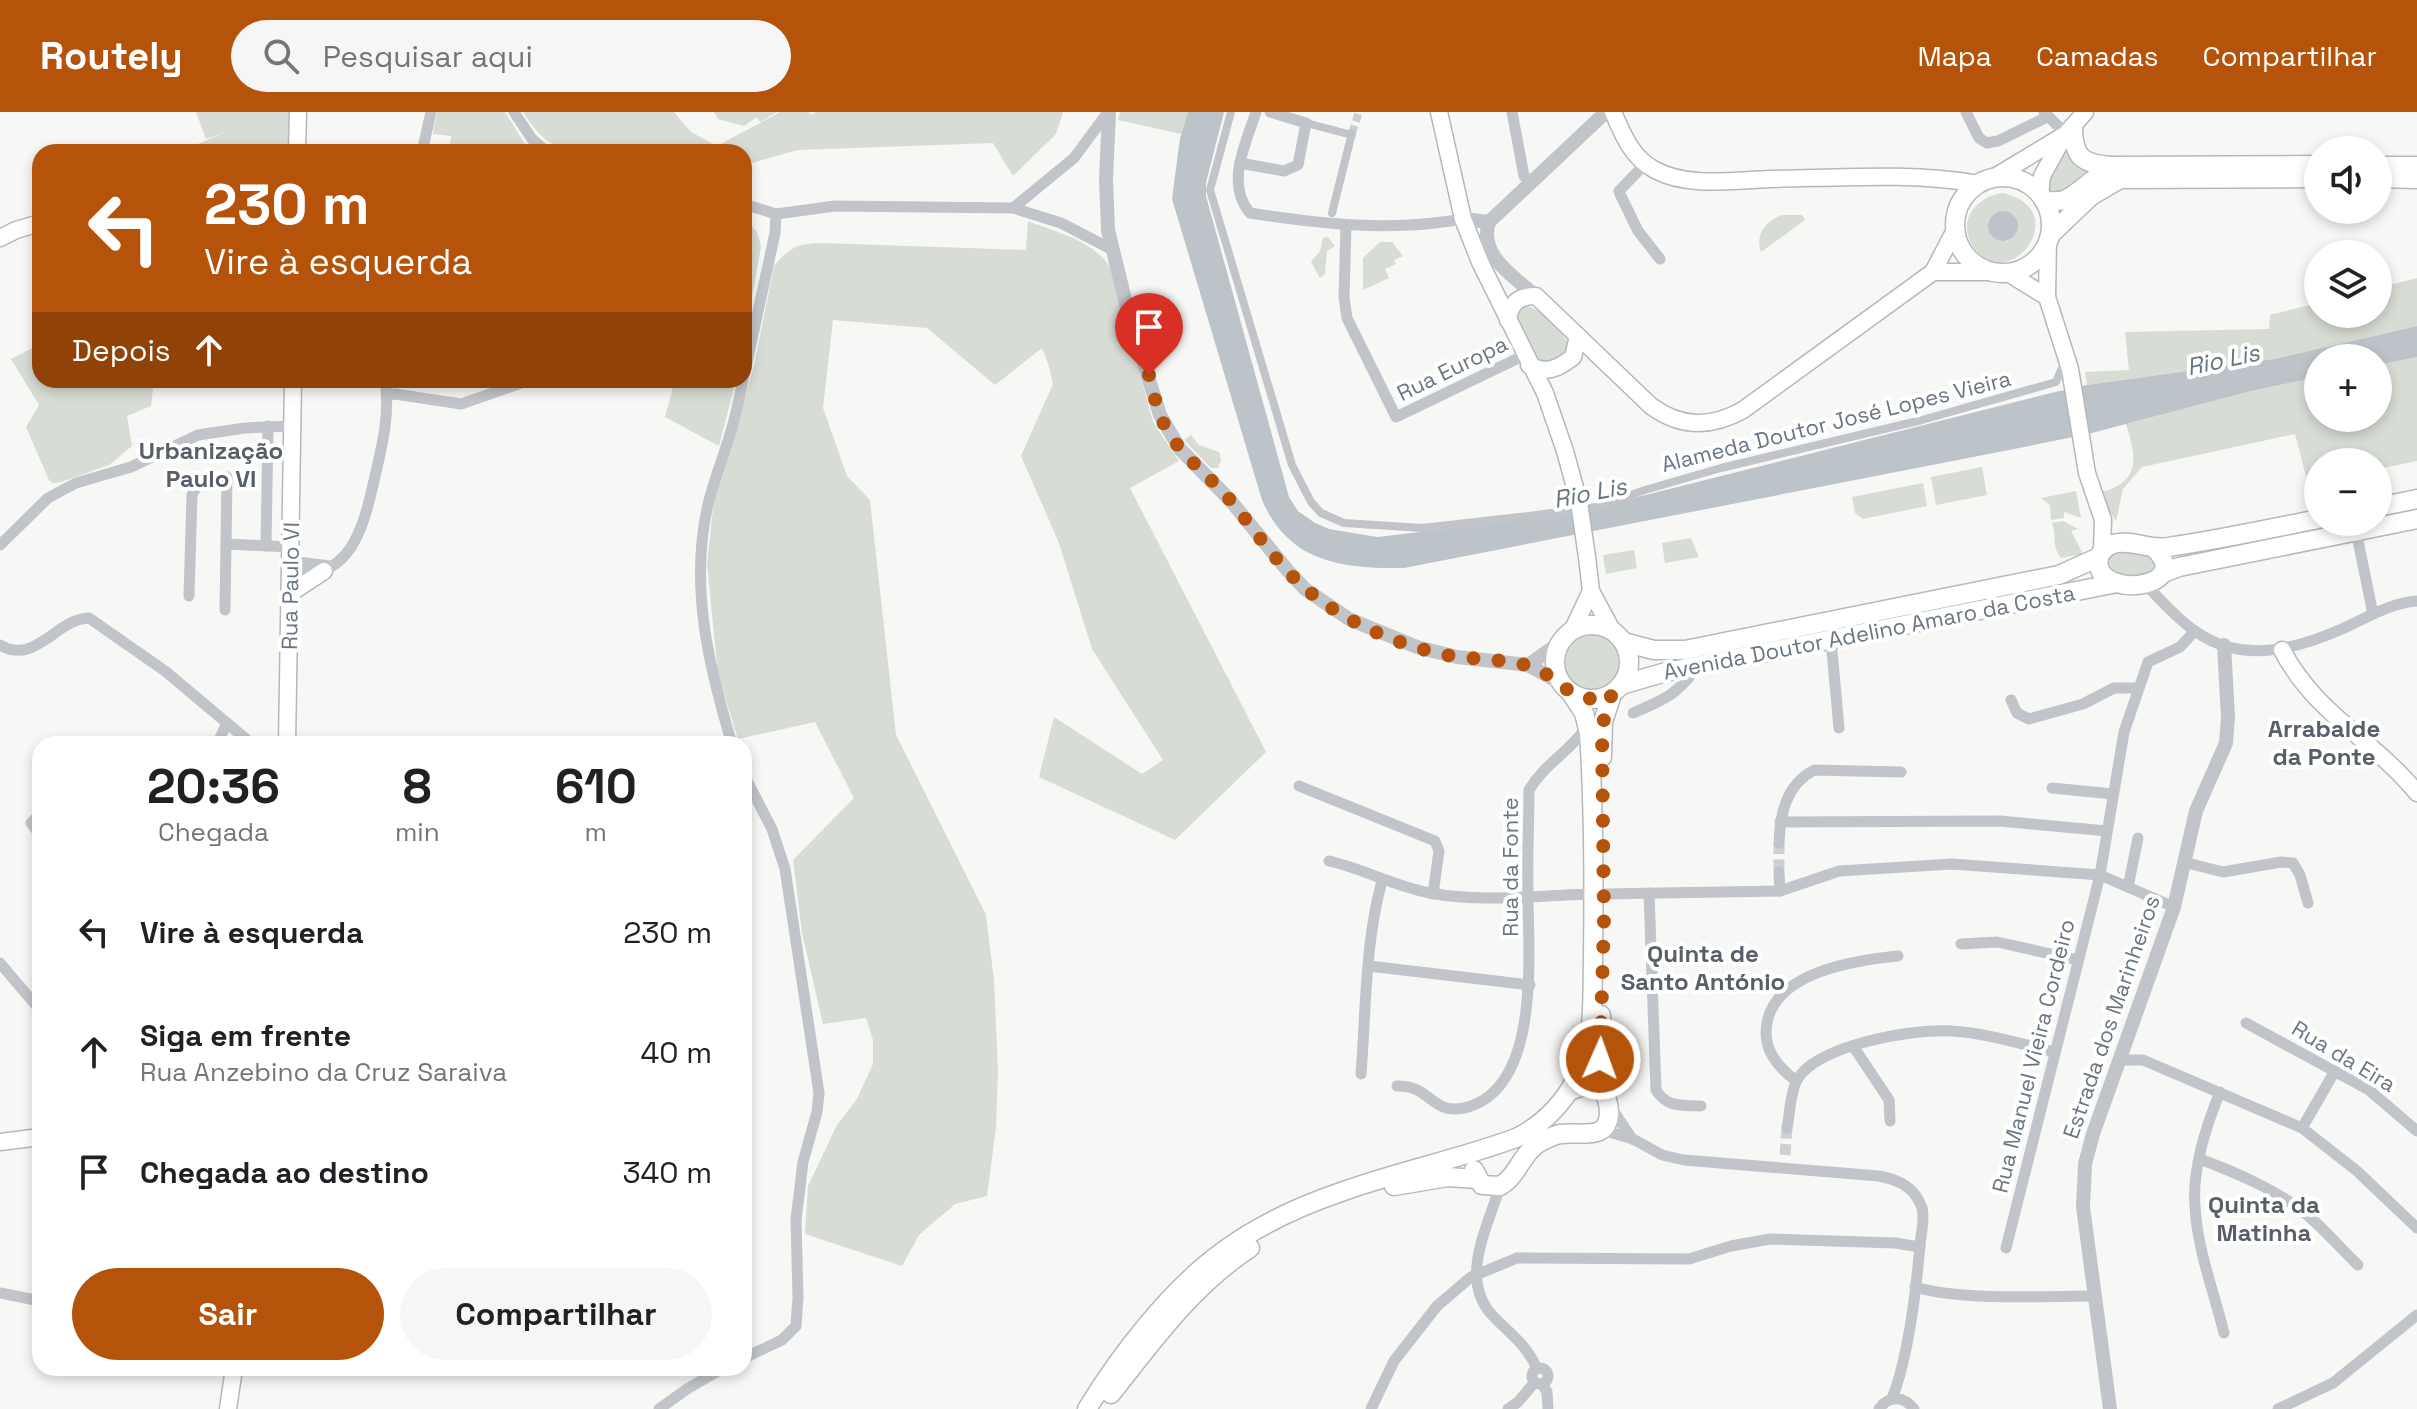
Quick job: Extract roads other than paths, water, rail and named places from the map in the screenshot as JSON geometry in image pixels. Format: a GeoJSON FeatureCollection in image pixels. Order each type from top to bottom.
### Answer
{"type":"FeatureCollection","features":[{"type":"Feature","properties":{"kind":"main road"},"geometry":{"type":"LineString","coordinates":[[297,144],[298,112]]}},
{"type":"Feature","properties":{"kind":"main road"},"geometry":{"type":"LineString","coordinates":[[1087,1409],[1159,1312],[1200,1270],[1231,1246],[1282,1217],[1342,1191],[1516,1138],[1539,1126],[1569,1091],[1582,1067],[1591,1020],[1602,731],[1606,707],[1628,673],[1629,663],[1618,637],[1591,591],[1579,502],[1565,451],[1545,393],[1463,219],[1439,112]]}},
{"type":"Feature","properties":{"kind":"main road"},"geometry":{"type":"LineString","coordinates":[[1613,112],[1628,143],[1645,164],[1662,174],[1684,179],[1916,176],[2019,180],[2042,198],[2069,198],[2112,166]]}},
{"type":"Feature","properties":{"kind":"main road"},"geometry":{"type":"LineString","coordinates":[[1508,320],[1515,302],[1536,296],[1662,414],[1683,422],[1708,424],[1743,410],[1933,272],[1955,230],[1960,204],[1986,181],[2075,124]]}},
{"type":"Feature","properties":{"kind":"main road"},"geometry":{"type":"LineString","coordinates":[[2075,124],[2074,146],[2078,155],[2091,163],[2112,166],[2304,165]]}},
{"type":"Feature","properties":{"kind":"main road"},"geometry":{"type":"LineString","coordinates":[[2075,124],[2042,176],[2042,198],[2050,217],[2047,297],[2090,485],[2103,520],[2099,569],[2103,576],[2117,583],[2156,578],[2179,567],[2331,536]]}},
{"type":"Feature","properties":{"kind":"main road"},"geometry":{"type":"LineString","coordinates":[[2392,166],[2417,166]]}},
{"type":"Feature","properties":{"kind":"main road"},"geometry":{"type":"LineString","coordinates":[[1933,272],[2019,271],[2037,259],[2049,238],[2091,196],[2120,179],[2304,178]]}},
{"type":"Feature","properties":{"kind":"main road"},"geometry":{"type":"LineString","coordinates":[[2392,178],[2417,179]]}},
{"type":"Feature","properties":{"kind":"main road"},"geometry":{"type":"LineString","coordinates":[[0,238],[32,225]]}},
{"type":"Feature","properties":{"kind":"main road"},"geometry":{"type":"LineString","coordinates":[[1955,230],[1958,244],[1977,266],[1999,272],[2047,297]]}},
{"type":"Feature","properties":{"kind":"main road"},"geometry":{"type":"LineString","coordinates":[[1573,357],[1578,336]]}},
{"type":"Feature","properties":{"kind":"main road"},"geometry":{"type":"LineString","coordinates":[[1527,360],[1543,370],[1552,370],[1573,357],[1599,357]]}},
{"type":"Feature","properties":{"kind":"main road"},"geometry":{"type":"LineString","coordinates":[[1545,393],[1552,370]]}},
{"type":"Feature","properties":{"kind":"main road","name":"Rua Paulo VI"},"geometry":{"type":"LineString","coordinates":[[287,736],[293,388]]}},
{"type":"Feature","properties":{"kind":"main road"},"geometry":{"type":"LineString","coordinates":[[2392,504],[2417,499]]}},
{"type":"Feature","properties":{"kind":"main road"},"geometry":{"type":"LineString","coordinates":[[2392,524],[2417,519]]}},
{"type":"Feature","properties":{"kind":"main road"},"geometry":{"type":"LineString","coordinates":[[2103,520],[2127,543]]}},
{"type":"Feature","properties":{"kind":"main road"},"geometry":{"type":"LineString","coordinates":[[2100,554],[2116,544],[2154,548],[2304,521]]}},
{"type":"Feature","properties":{"kind":"main road"},"geometry":{"type":"LineString","coordinates":[[2154,548],[2164,562],[2156,578]]}},
{"type":"Feature","properties":{"kind":"main road","name":"Avenida Doutor Adelino Amaro da Costa"},"geometry":{"type":"LineString","coordinates":[[1618,637],[1654,650],[1685,650],[2059,575],[2100,554]]}},
{"type":"Feature","properties":{"kind":"main road"},"geometry":{"type":"LineString","coordinates":[[289,594],[327,568]]}},
{"type":"Feature","properties":{"kind":"main road","name":"Avenida Doutor Adelino Amaro da Costa"},"geometry":{"type":"LineString","coordinates":[[1617,689],[1649,676],[2117,583]]}},
{"type":"Feature","properties":{"kind":"main road"},"geometry":{"type":"LineString","coordinates":[[1100,1409],[1179,1309],[1223,1268],[1259,1242],[1328,1208],[1393,1186],[1448,1177],[1486,1183],[1511,1177],[1527,1153],[1540,1142],[1557,1135],[1595,1134],[1608,1122],[1588,724],[1566,688],[1555,662],[1591,591]]}},
{"type":"Feature","properties":{"kind":"main road"},"geometry":{"type":"LineString","coordinates":[[1567,637],[1593,625],[1618,637]]}},
{"type":"Feature","properties":{"kind":"main road"},"geometry":{"type":"LineString","coordinates":[[2282,650],[2326,710],[2371,746],[2417,793]]}},
{"type":"Feature","properties":{"kind":"main road"},"geometry":{"type":"LineString","coordinates":[[1566,688],[1592,699],[1617,689]]}},
{"type":"Feature","properties":{"kind":"main road"},"geometry":{"type":"LineString","coordinates":[[1569,1091],[1589,1084],[1605,1096]]}},
{"type":"Feature","properties":{"kind":"main road"},"geometry":{"type":"LineString","coordinates":[[0,1142],[32,1138]]}},
{"type":"Feature","properties":{"kind":"main road"},"geometry":{"type":"LineString","coordinates":[[1480,1151],[1473,1163],[1486,1183]]}},
{"type":"Feature","properties":{"kind":"main road"},"geometry":{"type":"LineString","coordinates":[[228,1409],[233,1376]]}},
{"type":"Feature","properties":{"kind":"street"},"geometry":{"type":"LineString","coordinates":[[424,144],[431,112]]}},
{"type":"Feature","properties":{"kind":"street"},"geometry":{"type":"LineString","coordinates":[[514,112],[538,144]]}},
{"type":"Feature","properties":{"kind":"street"},"geometry":{"type":"LineString","coordinates":[[1108,112],[1106,196],[1117,252],[1160,415],[1174,441],[1230,500],[1305,589],[1349,619],[1398,641],[1457,657],[1528,665],[1566,688]]}},
{"type":"Feature","properties":{"kind":"street"},"geometry":{"type":"LineString","coordinates":[[1013,208],[1074,158],[1108,112]]}},
{"type":"Feature","properties":{"kind":"street","name":"Alameda Doutor José Lopes Vieira"},"geometry":{"type":"LineString","coordinates":[[1231,112],[1210,190],[1292,465],[1311,502],[1321,513],[1344,523],[1422,528],[1596,507],[1721,468],[1922,420],[2056,382],[2066,372]]}},
{"type":"Feature","properties":{"kind":"street"},"geometry":{"type":"LineString","coordinates":[[1256,112],[1236,175],[1250,213],[1346,225],[1406,227],[1463,219],[1489,222]]}},
{"type":"Feature","properties":{"kind":"street"},"geometry":{"type":"LineString","coordinates":[[1270,112],[1352,134],[1332,213]]}},
{"type":"Feature","properties":{"kind":"street"},"geometry":{"type":"LineString","coordinates":[[1512,112],[1524,176],[1531,183]]}},
{"type":"Feature","properties":{"kind":"street"},"geometry":{"type":"LineString","coordinates":[[1536,296],[1489,251],[1485,236],[1489,222],[1606,112]]}},
{"type":"Feature","properties":{"kind":"street"},"geometry":{"type":"LineString","coordinates":[[1966,112],[1979,138],[1987,143],[1998,141],[2045,114],[2075,124]]}},
{"type":"Feature","properties":{"kind":"street"},"geometry":{"type":"LineString","coordinates":[[1240,163],[1284,171],[1294,169],[1298,165],[1306,123]]}},
{"type":"Feature","properties":{"kind":"street"},"geometry":{"type":"LineString","coordinates":[[1645,164],[1619,191],[1634,222],[1660,259]]}},
{"type":"Feature","properties":{"kind":"street"},"geometry":{"type":"LineString","coordinates":[[752,206],[776,214],[835,206],[1013,208],[1061,223],[1117,252]]}},
{"type":"Feature","properties":{"kind":"street"},"geometry":{"type":"LineString","coordinates":[[752,341],[775,233],[776,214]]}},
{"type":"Feature","properties":{"kind":"street","name":"Rua Europa"},"geometry":{"type":"LineString","coordinates":[[1346,225],[1344,297],[1347,318],[1396,417],[1527,360]]}},
{"type":"Feature","properties":{"kind":"street"},"geometry":{"type":"LineString","coordinates":[[226,544],[266,546],[307,574],[327,568],[346,553],[363,526],[384,439],[386,388]]}},
{"type":"Feature","properties":{"kind":"street"},"geometry":{"type":"LineString","coordinates":[[387,395],[461,404],[507,388]]}},
{"type":"Feature","properties":{"kind":"street"},"geometry":{"type":"LineString","coordinates":[[730,736],[706,645],[700,595],[701,548],[709,502],[742,388]]}},
{"type":"Feature","properties":{"kind":"street"},"geometry":{"type":"LineString","coordinates":[[266,546],[268,426]]}},
{"type":"Feature","properties":{"kind":"street"},"geometry":{"type":"LineString","coordinates":[[0,545],[48,498],[76,483],[131,467],[198,435],[292,426]]}},
{"type":"Feature","properties":{"kind":"street"},"geometry":{"type":"LineString","coordinates":[[189,596],[192,495],[195,487],[202,482],[227,477],[225,610]]}},
{"type":"Feature","properties":{"kind":"street"},"geometry":{"type":"LineString","coordinates":[[2357,536],[2373,614]]}},
{"type":"Feature","properties":{"kind":"street"},"geometry":{"type":"LineString","coordinates":[[2156,578],[2163,601],[2195,631],[2224,645],[2255,651],[2282,650],[2315,641],[2401,603],[2417,601]]}},
{"type":"Feature","properties":{"kind":"street"},"geometry":{"type":"LineString","coordinates":[[0,645],[14,651],[30,648],[75,620],[89,618],[165,671],[242,736]]}},
{"type":"Feature","properties":{"kind":"street","name":"Rua Manuel Vieira Cordeiro"},"geometry":{"type":"LineString","coordinates":[[2006,1248],[2100,875],[2119,754],[2138,688],[2148,662],[2180,647],[2195,631]]}},
{"type":"Feature","properties":{"kind":"street"},"geometry":{"type":"LineString","coordinates":[[1528,665],[1567,637]]}},
{"type":"Feature","properties":{"kind":"street"},"geometry":{"type":"LineString","coordinates":[[1831,640],[1839,728]]}},
{"type":"Feature","properties":{"kind":"street","name":"Estrada dos Marinheiros"},"geometry":{"type":"LineString","coordinates":[[2110,1409],[2084,1220],[2085,1164],[2174,907],[2196,811],[2227,736],[2224,645]]}},
{"type":"Feature","properties":{"kind":"street"},"geometry":{"type":"LineString","coordinates":[[1633,713],[1670,697],[1698,666]]}},
{"type":"Feature","properties":{"kind":"street"},"geometry":{"type":"LineString","coordinates":[[2011,700],[2017,713],[2029,719],[2083,704],[2114,688],[2138,688]]}},
{"type":"Feature","properties":{"kind":"street"},"geometry":{"type":"LineString","coordinates":[[221,736],[227,723]]}},
{"type":"Feature","properties":{"kind":"street","name":"Rua da Fonte"},"geometry":{"type":"LineString","coordinates":[[1397,1086],[1412,1086],[1438,1105],[1451,1109],[1473,1105],[1493,1092],[1505,1076],[1515,1054],[1530,985],[1529,790],[1538,774],[1562,755],[1588,724]]}},
{"type":"Feature","properties":{"kind":"street"},"geometry":{"type":"LineString","coordinates":[[1779,843],[1783,809],[1794,788],[1814,770],[1901,772]]}},
{"type":"Feature","properties":{"kind":"street"},"geometry":{"type":"LineString","coordinates":[[1299,786],[1435,841],[1439,851],[1433,894]]}},
{"type":"Feature","properties":{"kind":"street"},"geometry":{"type":"LineString","coordinates":[[2052,788],[2113,794]]}},
{"type":"Feature","properties":{"kind":"street"},"geometry":{"type":"LineString","coordinates":[[752,790],[772,829],[785,869],[819,1093],[803,1162],[796,1220],[796,1326],[782,1340],[752,1354]]}},
{"type":"Feature","properties":{"kind":"street"},"geometry":{"type":"LineString","coordinates":[[1780,822],[2000,821],[2107,831]]}},
{"type":"Feature","properties":{"kind":"street"},"geometry":{"type":"LineString","coordinates":[[2128,887],[2138,838]]}},
{"type":"Feature","properties":{"kind":"street"},"geometry":{"type":"LineString","coordinates":[[1329,861],[1350,866],[1382,881],[1433,894],[1471,897],[1780,891],[1839,871],[1952,864],[2100,875],[2174,907]]}},
{"type":"Feature","properties":{"kind":"street"},"geometry":{"type":"LineString","coordinates":[[2183,862],[2223,872],[2281,862],[2293,863],[2308,903]]}},
{"type":"Feature","properties":{"kind":"street"},"geometry":{"type":"LineString","coordinates":[[1779,872],[1780,891]]}},
{"type":"Feature","properties":{"kind":"street"},"geometry":{"type":"LineString","coordinates":[[1361,1074],[1369,966],[1382,881]]}},
{"type":"Feature","properties":{"kind":"street"},"geometry":{"type":"LineString","coordinates":[[1649,893],[1656,1090],[1671,1105],[1701,1106]]}},
{"type":"Feature","properties":{"kind":"street"},"geometry":{"type":"LineString","coordinates":[[1961,944],[1997,942],[2078,960]]}},
{"type":"Feature","properties":{"kind":"street"},"geometry":{"type":"LineString","coordinates":[[1796,1081],[1782,1070],[1766,1043],[1768,1016],[1774,1004],[1786,992],[1819,973],[1866,959],[1898,956]]}},
{"type":"Feature","properties":{"kind":"street"},"geometry":{"type":"LineString","coordinates":[[0,963],[32,1001]]}},
{"type":"Feature","properties":{"kind":"street"},"geometry":{"type":"LineString","coordinates":[[1369,966],[1530,985]]}},
{"type":"Feature","properties":{"kind":"street","name":"Rua da Eira"},"geometry":{"type":"LineString","coordinates":[[2246,1023],[2369,1090],[2417,1131]]}},
{"type":"Feature","properties":{"kind":"street"},"geometry":{"type":"LineString","coordinates":[[1787,1128],[1796,1081],[1812,1063],[1853,1046],[1906,1034],[1951,1030],[2055,1052]]}},
{"type":"Feature","properties":{"kind":"street"},"geometry":{"type":"LineString","coordinates":[[2126,1043],[2143,1060],[2302,1128],[2357,1171],[2417,1228]]}},
{"type":"Feature","properties":{"kind":"street"},"geometry":{"type":"LineString","coordinates":[[1853,1046],[1889,1100],[1890,1121]]}},
{"type":"Feature","properties":{"kind":"street"},"geometry":{"type":"LineString","coordinates":[[2120,1060],[2143,1060]]}},
{"type":"Feature","properties":{"kind":"street"},"geometry":{"type":"LineString","coordinates":[[2302,1128],[2335,1071]]}},
{"type":"Feature","properties":{"kind":"street"},"geometry":{"type":"LineString","coordinates":[[2220,1092],[2209,1118],[2195,1184],[2197,1224],[2224,1333]]}},
{"type":"Feature","properties":{"kind":"street"},"geometry":{"type":"LineString","coordinates":[[1605,1096],[1633,1139]]}},
{"type":"Feature","properties":{"kind":"street"},"geometry":{"type":"LineString","coordinates":[[1602,1130],[1633,1139],[1662,1155],[1684,1160],[1879,1176],[1912,1190],[1923,1215],[1915,1287],[1900,1373],[1892,1399],[1879,1409]]}},
{"type":"Feature","properties":{"kind":"street"},"geometry":{"type":"LineString","coordinates":[[1785,1155],[1785,1169]]}},
{"type":"Feature","properties":{"kind":"street"},"geometry":{"type":"LineString","coordinates":[[2200,1159],[2254,1181],[2292,1204],[2358,1265]]}},
{"type":"Feature","properties":{"kind":"street"},"geometry":{"type":"LineString","coordinates":[[1486,1183],[1494,1208],[1478,1258],[1477,1285],[1486,1307],[1523,1345],[1537,1369],[1545,1369],[1548,1373],[1548,1379],[1538,1383],[1508,1409]]}},
{"type":"Feature","properties":{"kind":"street"},"geometry":{"type":"LineString","coordinates":[[1486,1183],[1494,1208]]}},
{"type":"Feature","properties":{"kind":"street"},"geometry":{"type":"LineString","coordinates":[[1371,1409],[1394,1361],[1437,1306],[1471,1277],[1517,1258],[1689,1259],[1770,1239],[1895,1243],[1920,1247]]}},
{"type":"Feature","properties":{"kind":"street"},"geometry":{"type":"LineString","coordinates":[[1915,1287],[1931,1291],[2003,1295],[2094,1296]]}},
{"type":"Feature","properties":{"kind":"street"},"geometry":{"type":"LineString","coordinates":[[0,1293],[32,1299]]}},
{"type":"Feature","properties":{"kind":"street"},"geometry":{"type":"LineString","coordinates":[[2280,1409],[2333,1383],[2417,1315]]}},
{"type":"Feature","properties":{"kind":"street"},"geometry":{"type":"LineString","coordinates":[[1900,1373],[1911,1405]]}},
{"type":"Feature","properties":{"kind":"street"},"geometry":{"type":"LineString","coordinates":[[659,1409],[709,1376]]}},
{"type":"Feature","properties":{"kind":"street"},"geometry":{"type":"LineString","coordinates":[[1538,1383],[1547,1392],[1548,1409]]}},
{"type":"Feature","properties":{"kind":"street"},"geometry":{"type":"LineString","coordinates":[[1892,1399],[1911,1405]]}},
{"type":"Feature","properties":{"kind":"tunnel"},"geometry":{"type":"LineString","coordinates":[[1352,133],[1359,112]]}},
{"type":"Feature","properties":{"kind":"tunnel"},"geometry":{"type":"LineString","coordinates":[[1779,843],[1779,872]]}},
{"type":"Feature","properties":{"kind":"tunnel"},"geometry":{"type":"LineString","coordinates":[[1785,1155],[1787,1128]]}},
{"type":"Feature","properties":{"kind":"district","name":"Urbanização Paulo VI"},"geometry":{"type":"Point","coordinates":[211,465]}},
{"type":"Feature","properties":{"kind":"district","name":"Arrabalde da Ponte"},"geometry":{"type":"Point","coordinates":[2324,743]}},
{"type":"Feature","properties":{"kind":"district","name":"Quinta de Santo António"},"geometry":{"type":"Point","coordinates":[1703,968]}},
{"type":"Feature","properties":{"kind":"district","name":"Quinta da Matinha"},"geometry":{"type":"Point","coordinates":[2264,1219]}},
{"type":"Feature","properties":{"kind":"water label","name":"Rio Lis"},"geometry":{"type":"Point","coordinates":[2223,360]}},
{"type":"Feature","properties":{"kind":"water label","name":"Rio Lis"},"geometry":{"type":"Point","coordinates":[1590,493]}}]}
